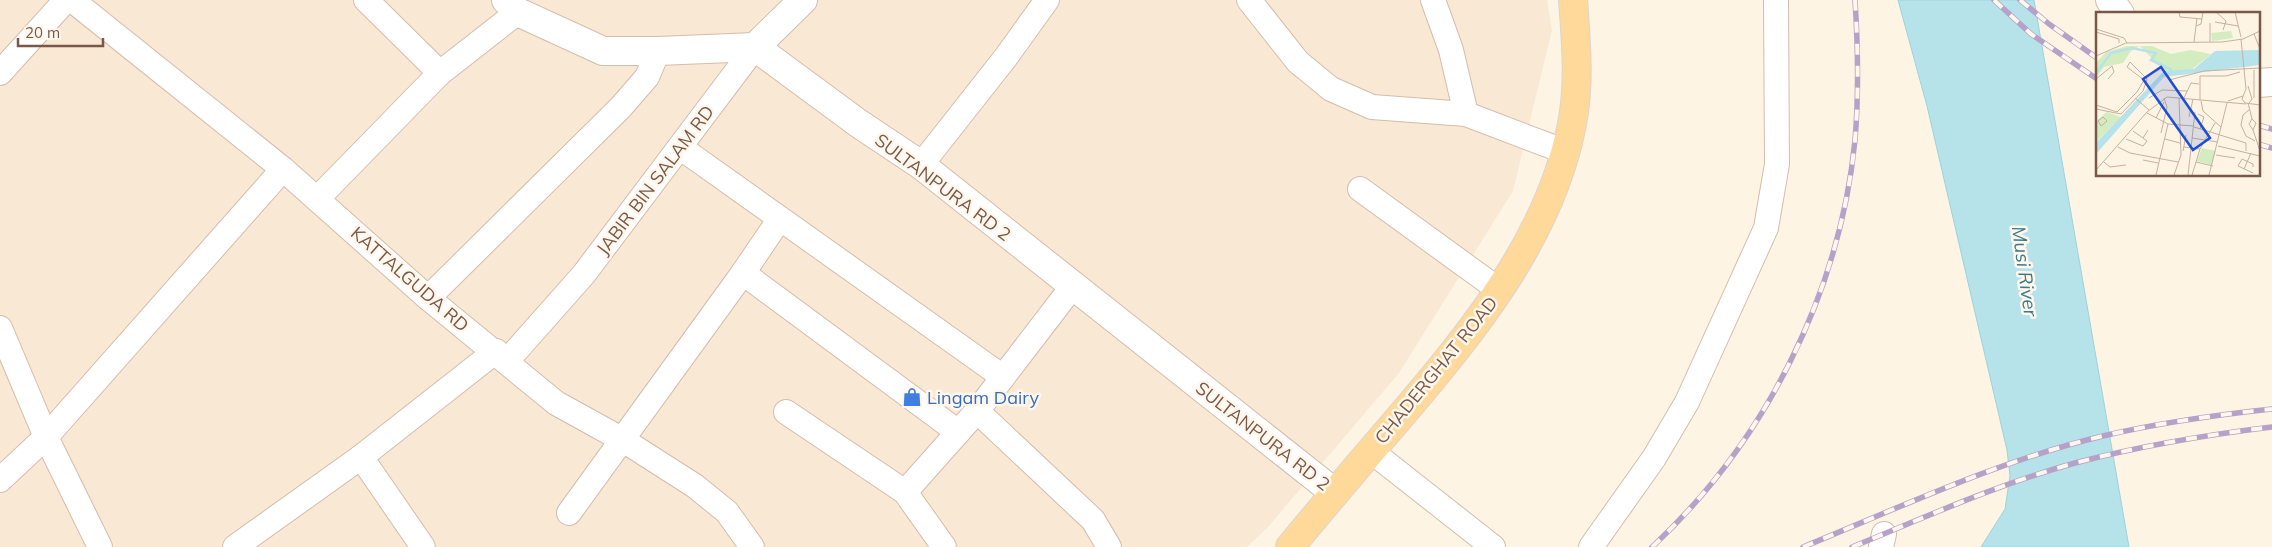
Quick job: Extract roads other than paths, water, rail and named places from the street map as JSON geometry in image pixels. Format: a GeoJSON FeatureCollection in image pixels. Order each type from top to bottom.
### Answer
{"type":"FeatureCollection","features":[{"type":"Feature","properties":{"kind":"main road","name":"CHADERGHAT ROAD"},"geometry":{"type":"LineString","coordinates":[[1290,547],[1456,350],[1499,290],[1534,231],[1555,189],[1573,123],[1578,62],[1572,0]]}},
{"type":"Feature","properties":{"kind":"street"},"geometry":{"type":"LineString","coordinates":[[0,73],[66,0]]}},
{"type":"Feature","properties":{"kind":"street","name":"KATTALGUDA RD"},"geometry":{"type":"LineString","coordinates":[[72,0],[283,169],[428,298],[556,403],[623,440],[695,486],[726,512],[752,547]]}},
{"type":"Feature","properties":{"kind":"street"},"geometry":{"type":"LineString","coordinates":[[366,0],[440,73]]}},
{"type":"Feature","properties":{"kind":"street"},"geometry":{"type":"LineString","coordinates":[[921,165],[1006,57],[1047,0]]}},
{"type":"Feature","properties":{"kind":"street"},"geometry":{"type":"LineString","coordinates":[[1249,0],[1298,62],[1331,90],[1372,107],[1466,114],[1566,152]]}},
{"type":"Feature","properties":{"kind":"street"},"geometry":{"type":"LineString","coordinates":[[1432,0],[1451,50],[1466,114]]}},
{"type":"Feature","properties":{"kind":"street"},"geometry":{"type":"LineString","coordinates":[[1591,547],[1654,458],[1687,402],[1766,228],[1777,164],[1776,0]]}},
{"type":"Feature","properties":{"kind":"street"},"geometry":{"type":"LineString","coordinates":[[2110,0],[2119,12]]}},
{"type":"Feature","properties":{"kind":"street","name":"JABIR BIN SALAM RD"},"geometry":{"type":"LineString","coordinates":[[248,544],[361,457],[501,356],[584,274],[755,47],[796,3]]}},
{"type":"Feature","properties":{"kind":"street"},"geometry":{"type":"LineString","coordinates":[[317,199],[440,73],[512,6],[603,51],[755,47]]}},
{"type":"Feature","properties":{"kind":"street","name":"SULTANPURA RD 2"},"geometry":{"type":"LineString","coordinates":[[755,47],[858,124],[921,165],[1072,287],[1335,493]]}},
{"type":"Feature","properties":{"kind":"street"},"geometry":{"type":"LineString","coordinates":[[428,298],[621,106],[647,77],[658,51]]}},
{"type":"Feature","properties":{"kind":"street"},"geometry":{"type":"LineString","coordinates":[[680,148],[778,220],[1003,377]]}},
{"type":"Feature","properties":{"kind":"street"},"geometry":{"type":"LineString","coordinates":[[0,480],[46,437],[283,169]]}},
{"type":"Feature","properties":{"kind":"street"},"geometry":{"type":"LineString","coordinates":[[1360,189],[1499,290]]}},
{"type":"Feature","properties":{"kind":"street"},"geometry":{"type":"LineString","coordinates":[[569,513],[743,273],[778,220]]}},
{"type":"Feature","properties":{"kind":"street"},"geometry":{"type":"LineString","coordinates":[[743,273],[958,432]]}},
{"type":"Feature","properties":{"kind":"street"},"geometry":{"type":"LineString","coordinates":[[905,492],[977,411],[1072,287]]}},
{"type":"Feature","properties":{"kind":"street"},"geometry":{"type":"LineString","coordinates":[[0,328],[46,437],[100,547]]}},
{"type":"Feature","properties":{"kind":"street"},"geometry":{"type":"LineString","coordinates":[[977,411],[1093,520],[1109,547]]}},
{"type":"Feature","properties":{"kind":"street"},"geometry":{"type":"LineString","coordinates":[[786,412],[905,492],[944,547]]}},
{"type":"Feature","properties":{"kind":"street"},"geometry":{"type":"LineString","coordinates":[[1371,451],[1493,547]]}},
{"type":"Feature","properties":{"kind":"street"},"geometry":{"type":"LineString","coordinates":[[361,457],[423,547]]}},
{"type":"Feature","properties":{"kind":"water","name":"Musi River"},"geometry":{"type":"Polygon","coordinates":[[[1898,0],[2034,0],[2129,547],[1981,547],[2005,509],[2010,476],[2007,450],[1927,106],[1898,0]]]}},
{"type":"Feature","properties":{"kind":"railway"},"geometry":{"type":"LineString","coordinates":[[1652,547],[1693,506],[1729,461],[1762,412],[1790,362],[1814,308],[1833,253],[1847,197],[1855,140],[1858,70],[1855,0]]}},
{"type":"Feature","properties":{"kind":"railway"},"geometry":{"type":"LineString","coordinates":[[1994,0],[2031,34],[2096,78]]}},
{"type":"Feature","properties":{"kind":"railway"},"geometry":{"type":"LineString","coordinates":[[2020,0],[2049,24],[2096,57]]}},
{"type":"Feature","properties":{"kind":"railway"},"geometry":{"type":"LineString","coordinates":[[2260,126],[2272,129]]}},
{"type":"Feature","properties":{"kind":"railway"},"geometry":{"type":"LineString","coordinates":[[2260,145],[2272,148]]}},
{"type":"Feature","properties":{"kind":"railway"},"geometry":{"type":"LineString","coordinates":[[1803,547],[1989,471],[2065,446],[2124,431],[2166,423],[2272,409]]}},
{"type":"Feature","properties":{"kind":"railway"},"geometry":{"type":"LineString","coordinates":[[1852,547],[1990,491],[2046,471],[2124,451],[2272,427]]}},
{"type":"Feature","properties":{"kind":"place","name":"Lingam Dairy"},"geometry":{"type":"Point","coordinates":[912,397]}}]}
